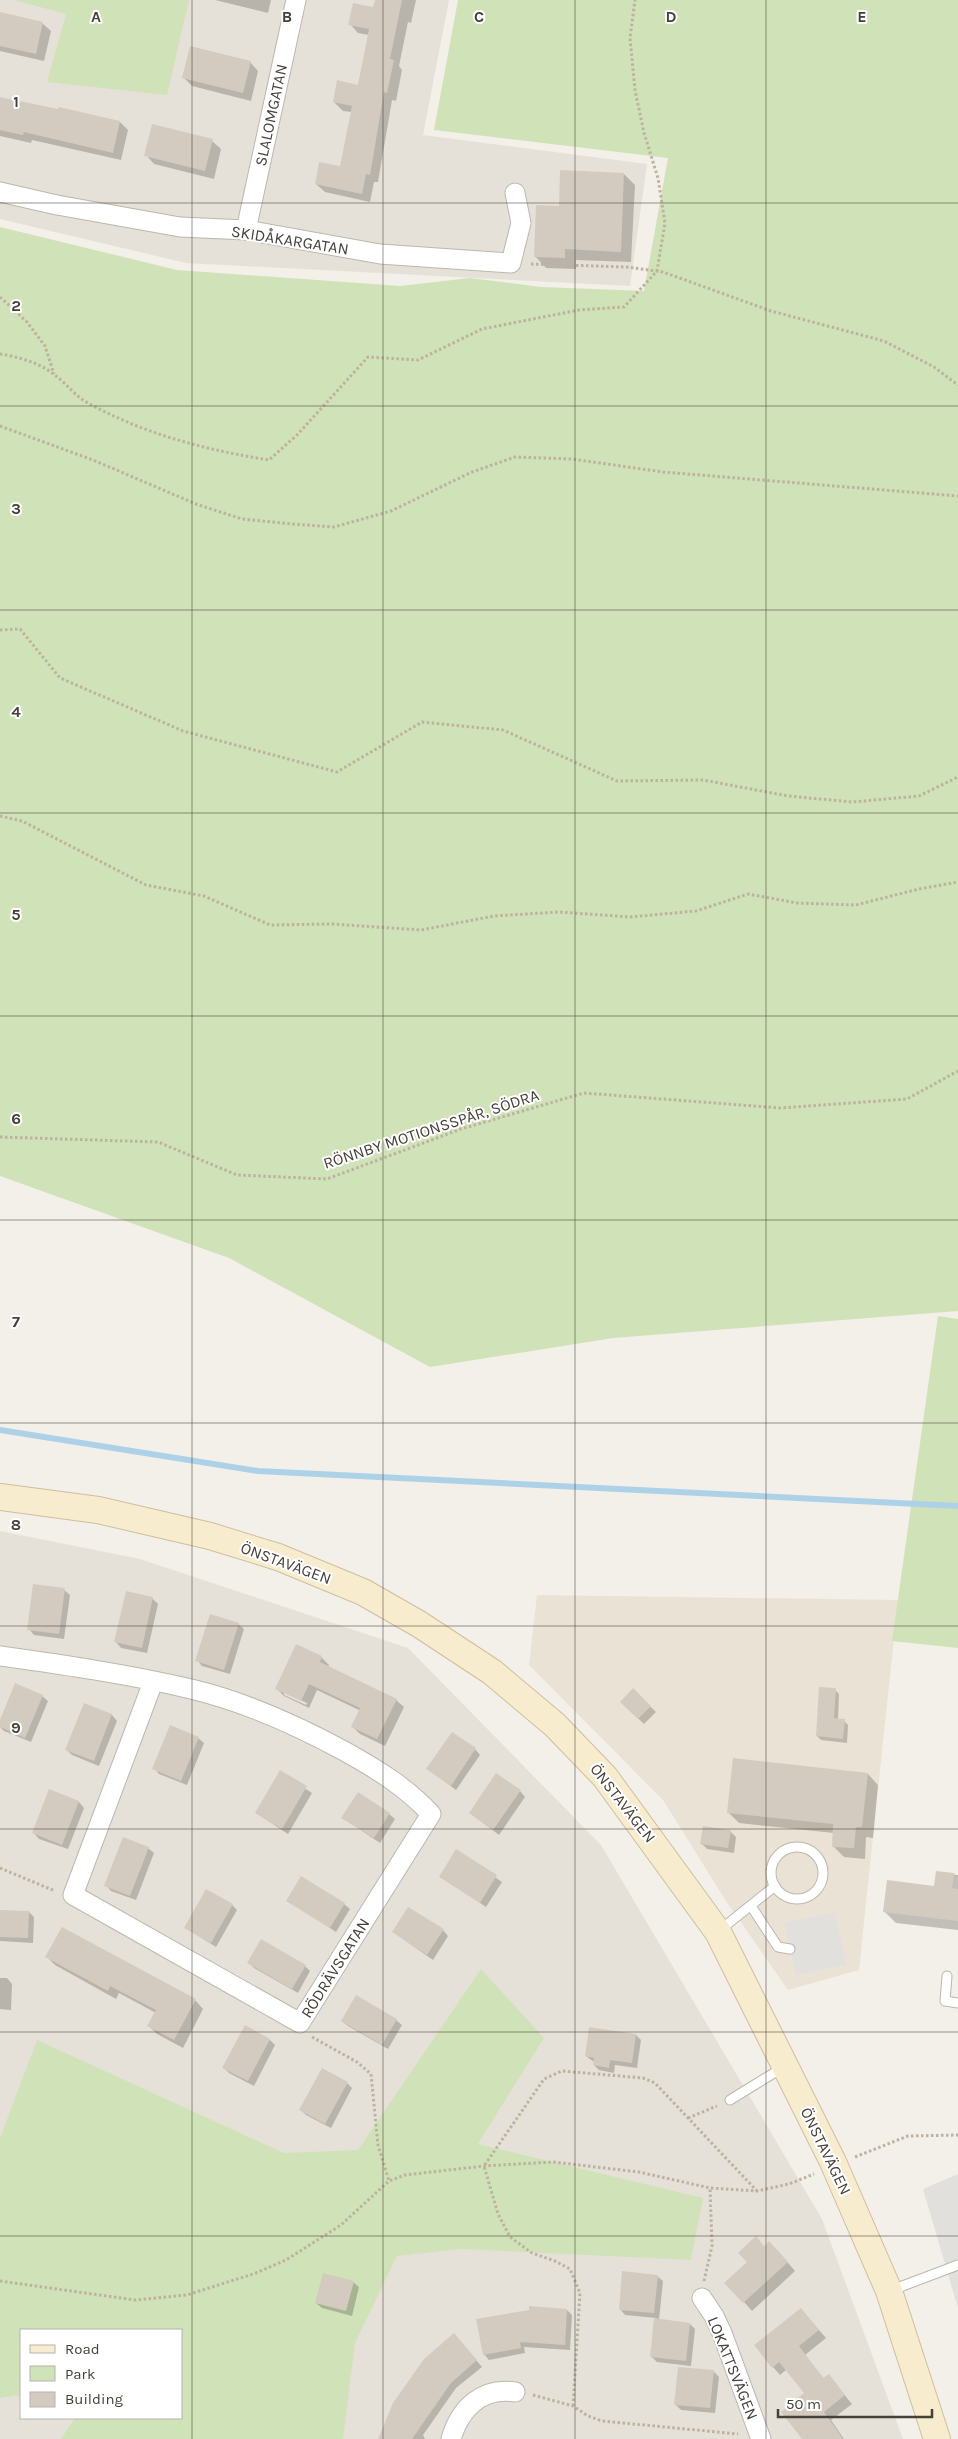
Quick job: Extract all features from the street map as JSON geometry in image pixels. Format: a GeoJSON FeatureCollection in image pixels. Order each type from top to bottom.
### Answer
{"type":"FeatureCollection","features":[{"type":"Feature","properties":{"kind":"street","name":"SLALOMGATAN"},"geometry":{"type":"LineString","coordinates":[[246,230],[296,0]]}},
{"type":"Feature","properties":{"kind":"street","name":"SKIDÅKARGATAN"},"geometry":{"type":"LineString","coordinates":[[0,192],[57,205],[180,227],[246,230],[380,254],[511,263]]}},
{"type":"Feature","properties":{"kind":"street"},"geometry":{"type":"LineString","coordinates":[[511,263],[521,223],[514,193]]}},
{"type":"Feature","properties":{"kind":"street","name":"ÖNSTAVÄGEN"},"geometry":{"type":"LineString","coordinates":[[0,1497],[98,1510],[210,1536],[278,1557],[355,1589],[419,1624],[492,1672],[555,1726],[605,1777],[718,1932],[833,2162],[889,2291],[937,2439]]}},
{"type":"Feature","properties":{"kind":"street","name":"RÖDRÄVSGATAN"},"geometry":{"type":"LineString","coordinates":[[0,1656],[69,1666],[192,1690],[308,1732],[379,1771],[412,1793],[431,1814],[300,2024],[73,1895]]}},
{"type":"Feature","properties":{"kind":"street"},"geometry":{"type":"LineString","coordinates":[[73,1895],[154,1682]]}},
{"type":"Feature","properties":{"kind":"street","name":"LOKATTSVÄGEN"},"geometry":{"type":"LineString","coordinates":[[702,2298],[722,2333],[760,2438]]}},
{"type":"Feature","properties":{"kind":"street"},"geometry":{"type":"LineString","coordinates":[[451,2439],[460,2419],[472,2403],[500,2390],[515,2392]]}},
{"type":"Feature","properties":{"kind":"lane"},"geometry":{"type":"LineString","coordinates":[[799,1847],[809,1850],[818,1856],[824,1875],[821,1885],[814,1893],[805,1898],[795,1900],[785,1897],[775,1886],[771,1871],[774,1861],[780,1853],[789,1848],[799,1847]]}},
{"type":"Feature","properties":{"kind":"lane"},"geometry":{"type":"LineString","coordinates":[[718,1932],[775,1886]]}},
{"type":"Feature","properties":{"kind":"lane"},"geometry":{"type":"LineString","coordinates":[[751,1906],[778,1947],[790,1949]]}},
{"type":"Feature","properties":{"kind":"lane"},"geometry":{"type":"LineString","coordinates":[[947,1976],[945,2001],[958,2003]]}},
{"type":"Feature","properties":{"kind":"lane"},"geometry":{"type":"LineString","coordinates":[[730,2100],[784,2066]]}},
{"type":"Feature","properties":{"kind":"lane"},"geometry":{"type":"LineString","coordinates":[[889,2291],[958,2265]]}},
{"type":"Feature","properties":{"kind":"path"},"geometry":{"type":"LineString","coordinates":[[0,354],[20,357],[54,374],[85,402],[131,425],[226,454],[269,460],[297,435],[368,357],[418,360],[482,329],[579,310],[624,307],[657,272],[665,223],[658,178],[644,133],[635,90],[630,38],[635,0]]}},
{"type":"Feature","properties":{"kind":"path"},"geometry":{"type":"LineString","coordinates":[[511,263],[627,267],[657,272],[771,311],[884,341],[934,366],[958,385]]}},
{"type":"Feature","properties":{"kind":"path"},"geometry":{"type":"LineString","coordinates":[[0,296],[27,322],[45,346],[54,374]]}},
{"type":"Feature","properties":{"kind":"path"},"geometry":{"type":"LineString","coordinates":[[0,426],[119,470],[205,507],[242,519],[292,524],[334,527],[391,512],[472,472],[515,457],[572,459],[663,472],[958,496]]}},
{"type":"Feature","properties":{"kind":"path"},"geometry":{"type":"LineString","coordinates":[[0,630],[20,629],[60,678],[183,731],[337,772],[422,722],[503,730],[617,781],[703,780],[788,796],[852,802],[919,796],[958,777]]}},
{"type":"Feature","properties":{"kind":"path"},"geometry":{"type":"LineString","coordinates":[[0,816],[22,821],[146,885],[204,896],[270,925],[332,924],[421,930],[494,916],[559,912],[630,917],[696,911],[748,894],[797,903],[856,905],[919,889],[958,882]]}},
{"type":"Feature","properties":{"kind":"path","name":"RÖNNBY MOTIONSSPÅR, SÖDRA"},"geometry":{"type":"LineString","coordinates":[[0,1137],[158,1142],[237,1175],[327,1179],[461,1129],[584,1093],[780,1108],[907,1099],[958,1071]]}},
{"type":"Feature","properties":{"kind":"path"},"geometry":{"type":"LineString","coordinates":[[0,1868],[52,1891],[73,1895]]}},
{"type":"Feature","properties":{"kind":"path"},"geometry":{"type":"LineString","coordinates":[[300,2024],[308,2035],[357,2062],[371,2074],[378,2145],[389,2181]]}},
{"type":"Feature","properties":{"kind":"path"},"geometry":{"type":"LineString","coordinates":[[484,2166],[544,2079],[562,2071],[642,2078],[656,2084],[757,2191]]}},
{"type":"Feature","properties":{"kind":"path"},"geometry":{"type":"LineString","coordinates":[[688,2118],[730,2100]]}},
{"type":"Feature","properties":{"kind":"path"},"geometry":{"type":"LineString","coordinates":[[851,2159],[908,2136],[958,2135]]}},
{"type":"Feature","properties":{"kind":"path"},"geometry":{"type":"LineString","coordinates":[[0,2281],[135,2300],[187,2295],[256,2273],[293,2256],[341,2224],[389,2181],[405,2176],[484,2166],[553,2162],[639,2172],[710,2188],[757,2191],[789,2184],[821,2171]]}},
{"type":"Feature","properties":{"kind":"path"},"geometry":{"type":"LineString","coordinates":[[484,2166],[498,2214],[510,2236],[532,2253],[570,2269],[580,2293],[573,2406]]}},
{"type":"Feature","properties":{"kind":"path"},"geometry":{"type":"LineString","coordinates":[[702,2298],[712,2246],[710,2188]]}},
{"type":"Feature","properties":{"kind":"path"},"geometry":{"type":"LineString","coordinates":[[515,2392],[573,2406],[588,2416],[602,2422],[760,2438]]}},
{"type":"Feature","properties":{"kind":"shaded area"},"geometry":{"type":"Polygon","coordinates":[[[0,0],[449,0],[423,135],[647,164],[630,286],[186,263],[0,219],[0,0]]]}},
{"type":"Feature","properties":{"kind":"shaded area"},"geometry":{"type":"Polygon","coordinates":[[[0,1531],[140,1559],[408,1648],[601,1845],[822,2219],[903,2439],[0,2439],[0,1531]]]}},
{"type":"Feature","properties":{"kind":"shaded area"},"geometry":{"type":"Polygon","coordinates":[[[537,1595],[898,1600],[859,1970],[788,1990],[726,1901],[663,1800],[529,1665],[537,1595]]]}},
{"type":"Feature","properties":{"kind":"shaded area"},"geometry":{"type":"Polygon","coordinates":[[[835,1912],[846,1965],[796,1975],[784,1923],[835,1912]]]}},
{"type":"Feature","properties":{"kind":"shaded area"},"geometry":{"type":"Polygon","coordinates":[[[958,2174],[958,2308],[923,2189],[958,2174]]]}},
{"type":"Feature","properties":{"kind":"green space"},"geometry":{"type":"Polygon","coordinates":[[[14,0],[189,0],[167,95],[47,82],[66,14],[14,0]]]}},
{"type":"Feature","properties":{"kind":"green space"},"geometry":{"type":"Polygon","coordinates":[[[458,0],[958,0],[958,1311],[613,1338],[430,1367],[229,1258],[0,1176],[0,227],[177,270],[400,286],[470,278],[541,287],[644,291],[668,158],[434,130],[458,0]]]}},
{"type":"Feature","properties":{"kind":"green space"},"geometry":{"type":"Polygon","coordinates":[[[938,1316],[958,1319],[958,1648],[892,1641],[938,1316]]]}},
{"type":"Feature","properties":{"kind":"green space"},"geometry":{"type":"Polygon","coordinates":[[[481,1969],[544,2038],[478,2144],[703,2198],[691,2260],[461,2249],[397,2256],[355,2343],[343,2439],[61,2439],[74,2419],[182,2419],[182,2329],[20,2329],[20,2395],[0,2398],[0,2138],[37,2040],[284,2153],[358,2150],[481,1969]]]}},
{"type":"Feature","properties":{"kind":"building"},"geometry":{"type":"Polygon","coordinates":[[[375,0],[402,0],[390,59],[394,60],[387,93],[384,92],[370,175],[366,174],[362,194],[315,184],[319,162],[340,166],[352,106],[333,102],[337,80],[358,85],[369,29],[348,25],[353,3],[373,7],[375,0]]]}},
{"type":"Feature","properties":{"kind":"building"},"geometry":{"type":"Polygon","coordinates":[[[0,12],[43,22],[36,54],[0,46],[0,12]]]}},
{"type":"Feature","properties":{"kind":"building"},"geometry":{"type":"Polygon","coordinates":[[[190,46],[251,61],[243,93],[182,78],[190,46]]]}},
{"type":"Feature","properties":{"kind":"building"},"geometry":{"type":"Polygon","coordinates":[[[0,97],[58,109],[59,107],[120,121],[113,153],[24,132],[23,135],[0,130],[0,97]]]}},
{"type":"Feature","properties":{"kind":"building"},"geometry":{"type":"Polygon","coordinates":[[[152,124],[213,139],[205,171],[144,156],[152,124]]]}},
{"type":"Feature","properties":{"kind":"building"},"geometry":{"type":"Polygon","coordinates":[[[560,170],[624,173],[621,252],[565,249],[565,258],[534,257],[536,205],[559,206],[560,170]]]}},
{"type":"Feature","properties":{"kind":"building"},"geometry":{"type":"Polygon","coordinates":[[[33,1584],[65,1588],[59,1634],[27,1630],[33,1584]]]}},
{"type":"Feature","properties":{"kind":"building"},"geometry":{"type":"Polygon","coordinates":[[[126,1591],[153,1597],[142,1648],[114,1642],[126,1591]]]}},
{"type":"Feature","properties":{"kind":"building"},"geometry":{"type":"Polygon","coordinates":[[[210,1614],[239,1623],[224,1670],[195,1661],[210,1614]]]}},
{"type":"Feature","properties":{"kind":"building"},"geometry":{"type":"Polygon","coordinates":[[[296,1644],[322,1656],[320,1662],[397,1699],[377,1739],[351,1727],[360,1708],[309,1684],[301,1701],[275,1689],[296,1644]]]}},
{"type":"Feature","properties":{"kind":"building"},"geometry":{"type":"Polygon","coordinates":[[[15,1683],[43,1695],[25,1738],[0,1727],[0,1720],[15,1683]]]}},
{"type":"Feature","properties":{"kind":"building"},"geometry":{"type":"Polygon","coordinates":[[[819,1687],[836,1688],[834,1718],[845,1719],[843,1739],[816,1736],[819,1687]]]}},
{"type":"Feature","properties":{"kind":"building"},"geometry":{"type":"Polygon","coordinates":[[[633,1688],[651,1706],[638,1719],[620,1702],[633,1688]]]}},
{"type":"Feature","properties":{"kind":"building"},"geometry":{"type":"Polygon","coordinates":[[[84,1703],[112,1714],[94,1761],[65,1750],[84,1703]]]}},
{"type":"Feature","properties":{"kind":"building"},"geometry":{"type":"Polygon","coordinates":[[[170,1725],[199,1737],[181,1781],[152,1769],[170,1725]]]}},
{"type":"Feature","properties":{"kind":"building"},"geometry":{"type":"Polygon","coordinates":[[[452,1732],[476,1748],[451,1786],[426,1769],[452,1732]]]}},
{"type":"Feature","properties":{"kind":"building"},"geometry":{"type":"Polygon","coordinates":[[[733,1758],[868,1773],[862,1827],[856,1827],[854,1848],[832,1847],[833,1824],[727,1813],[733,1758]]]}},
{"type":"Feature","properties":{"kind":"building"},"geometry":{"type":"Polygon","coordinates":[[[280,1770],[307,1786],[282,1829],[255,1813],[280,1770]]]}},
{"type":"Feature","properties":{"kind":"building"},"geometry":{"type":"Polygon","coordinates":[[[496,1773],[521,1790],[493,1830],[469,1813],[496,1773]]]}},
{"type":"Feature","properties":{"kind":"building"},"geometry":{"type":"Polygon","coordinates":[[[49,1789],[79,1801],[62,1845],[32,1833],[49,1789]]]}},
{"type":"Feature","properties":{"kind":"building"},"geometry":{"type":"Polygon","coordinates":[[[358,1792],[390,1813],[374,1838],[341,1818],[358,1792]]]}},
{"type":"Feature","properties":{"kind":"building"},"geometry":{"type":"Polygon","coordinates":[[[703,1826],[731,1830],[728,1848],[700,1844],[703,1826]]]}},
{"type":"Feature","properties":{"kind":"building"},"geometry":{"type":"Polygon","coordinates":[[[123,1837],[149,1847],[130,1896],[104,1886],[123,1837]]]}},
{"type":"Feature","properties":{"kind":"building"},"geometry":{"type":"Polygon","coordinates":[[[456,1849],[497,1875],[480,1903],[439,1877],[456,1849]]]}},
{"type":"Feature","properties":{"kind":"building"},"geometry":{"type":"Polygon","coordinates":[[[936,1871],[954,1873],[952,1888],[958,1889],[958,1921],[883,1912],[887,1880],[934,1886],[936,1871]]]}},
{"type":"Feature","properties":{"kind":"building"},"geometry":{"type":"Polygon","coordinates":[[[301,1876],[345,1903],[330,1928],[286,1901],[301,1876]]]}},
{"type":"Feature","properties":{"kind":"building"},"geometry":{"type":"Polygon","coordinates":[[[206,1889],[233,1904],[211,1943],[184,1928],[206,1889]]]}},
{"type":"Feature","properties":{"kind":"building"},"geometry":{"type":"Polygon","coordinates":[[[408,1907],[444,1929],[427,1955],[392,1932],[408,1907]]]}},
{"type":"Feature","properties":{"kind":"building"},"geometry":{"type":"Polygon","coordinates":[[[0,1910],[29,1911],[28,1938],[0,1937],[0,1910]]]}},
{"type":"Feature","properties":{"kind":"building"},"geometry":{"type":"Polygon","coordinates":[[[62,1927],[196,1999],[174,2040],[147,2026],[156,2010],[110,1986],[108,1991],[45,1957],[62,1927]]]}},
{"type":"Feature","properties":{"kind":"building"},"geometry":{"type":"Polygon","coordinates":[[[261,1939],[306,1965],[292,1989],[247,1963],[261,1939]]]}},
{"type":"Feature","properties":{"kind":"building"},"geometry":{"type":"Polygon","coordinates":[[[356,1995],[397,2019],[382,2045],[341,2021],[356,1995]]]}},
{"type":"Feature","properties":{"kind":"building"},"geometry":{"type":"Polygon","coordinates":[[[245,2025],[270,2039],[248,2081],[222,2068],[245,2025]]]}},
{"type":"Feature","properties":{"kind":"building"},"geometry":{"type":"Polygon","coordinates":[[[589,2027],[636,2034],[632,2063],[610,2060],[609,2068],[593,2065],[594,2058],[585,2056],[589,2027]]]}},
{"type":"Feature","properties":{"kind":"building"},"geometry":{"type":"Polygon","coordinates":[[[322,2068],[348,2082],[325,2124],[299,2110],[322,2068]]]}},
{"type":"Feature","properties":{"kind":"building"},"geometry":{"type":"Polygon","coordinates":[[[756,2236],[764,2246],[769,2241],[788,2262],[743,2303],[724,2283],[747,2262],[738,2253],[756,2236]]]}},
{"type":"Feature","properties":{"kind":"building"},"geometry":{"type":"Polygon","coordinates":[[[622,2271],[658,2275],[654,2313],[619,2310],[622,2271]]]}},
{"type":"Feature","properties":{"kind":"building"},"geometry":{"type":"Polygon","coordinates":[[[323,2273],[354,2281],[346,2311],[315,2303],[323,2273]]]}},
{"type":"Feature","properties":{"kind":"building"},"geometry":{"type":"Polygon","coordinates":[[[529,2306],[567,2309],[565,2345],[520,2342],[521,2348],[483,2355],[476,2319],[529,2310],[529,2306]]]}},
{"type":"Feature","properties":{"kind":"building"},"geometry":{"type":"Polygon","coordinates":[[[801,2308],[819,2330],[799,2346],[823,2378],[829,2374],[845,2395],[824,2412],[843,2439],[802,2439],[781,2412],[804,2393],[779,2362],[772,2368],[754,2345],[801,2308]]]}},
{"type":"Feature","properties":{"kind":"building"},"geometry":{"type":"Polygon","coordinates":[[[654,2318],[690,2323],[686,2361],[650,2357],[654,2318]]]}},
{"type":"Feature","properties":{"kind":"building"},"geometry":{"type":"Polygon","coordinates":[[[454,2333],[477,2360],[451,2383],[412,2439],[378,2439],[393,2403],[424,2359],[454,2333]]]}},
{"type":"Feature","properties":{"kind":"building"},"geometry":{"type":"Polygon","coordinates":[[[678,2367],[714,2370],[710,2408],[674,2405],[678,2367]]]}},
{"type":"Feature","properties":{"kind":"waterway"},"geometry":{"type":"LineString","coordinates":[[0,1430],[258,1471],[958,1506]]}}]}
